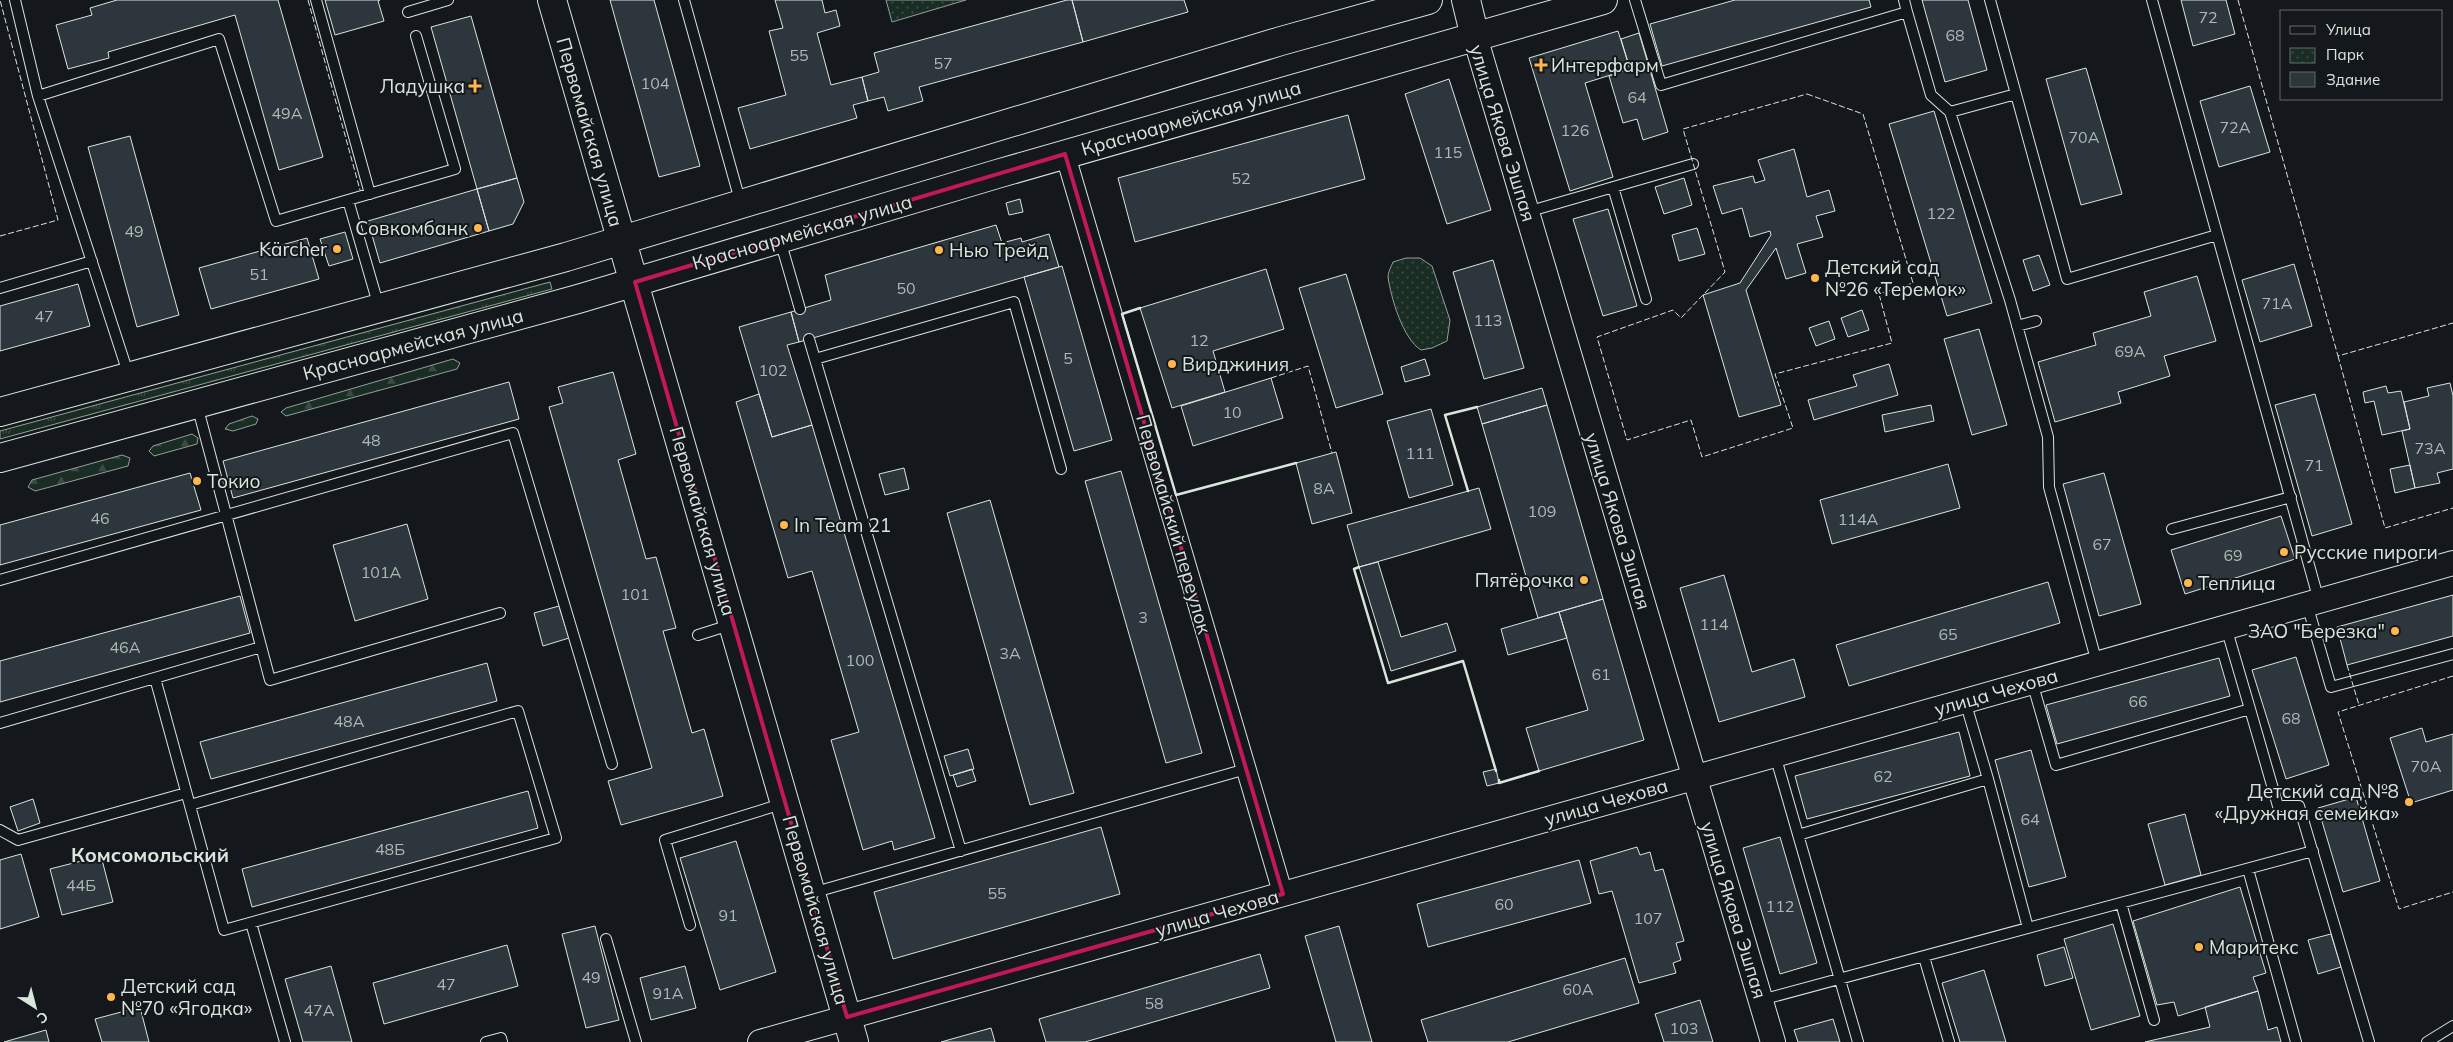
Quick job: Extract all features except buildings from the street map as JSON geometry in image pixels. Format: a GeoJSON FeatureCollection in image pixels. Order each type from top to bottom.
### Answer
{"type":"FeatureCollection","features":[{"type":"Feature","properties":{"kind":"main road","name":"Первомайская улица"},"geometry":{"type":"LineString","coordinates":[[552,0],[851,1030]]}},
{"type":"Feature","properties":{"kind":"main road"},"geometry":{"type":"LineString","coordinates":[[0,412],[622,240],[1281,41],[1428,0]]}},
{"type":"Feature","properties":{"kind":"main road","name":"улица Якова Эшпая"},"geometry":{"type":"LineString","coordinates":[[1466,0],[1475,37]]}},
{"type":"Feature","properties":{"kind":"main road","name":"Красноармейская улица"},"geometry":{"type":"LineString","coordinates":[[0,458],[634,282],[1065,154],[1603,0]]}},
{"type":"Feature","properties":{"kind":"street","name":"улица Якова Эшпая"},"geometry":{"type":"LineString","coordinates":[[1475,37],[1773,1042]]}},
{"type":"Feature","properties":{"kind":"street","name":"Первомайский переулок"},"geometry":{"type":"LineString","coordinates":[[1065,154],[1283,894]]}},
{"type":"Feature","properties":{"kind":"street","name":"улица Чехова"},"geometry":{"type":"LineString","coordinates":[[760,1042],[851,1030],[1283,894],[2453,563]]}},
{"type":"Feature","properties":{"kind":"lane"},"geometry":{"type":"LineString","coordinates":[[15,0],[38,96],[129,377]]}},
{"type":"Feature","properties":{"kind":"lane"},"geometry":{"type":"LineString","coordinates":[[316,0],[370,194]]}},
{"type":"Feature","properties":{"kind":"lane"},"geometry":{"type":"LineString","coordinates":[[408,12],[448,0]]}},
{"type":"Feature","properties":{"kind":"lane"},"geometry":{"type":"LineString","coordinates":[[684,0],[741,205]]}},
{"type":"Feature","properties":{"kind":"lane"},"geometry":{"type":"LineString","coordinates":[[1634,0],[1660,85],[1907,12]]}},
{"type":"Feature","properties":{"kind":"lane"},"geometry":{"type":"LineString","coordinates":[[1904,0],[1931,95],[1950,112],[2017,326],[2048,437],[2049,487],[2097,663]]}},
{"type":"Feature","properties":{"kind":"lane"},"geometry":{"type":"LineString","coordinates":[[1990,0],[2067,279],[2218,235]]}},
{"type":"Feature","properties":{"kind":"lane"},"geometry":{"type":"LineString","coordinates":[[2152,0],[2290,498],[2331,687],[2453,654]]}},
{"type":"Feature","properties":{"kind":"lane"},"geometry":{"type":"LineString","coordinates":[[38,96],[219,39],[276,221],[455,169],[416,36]]}},
{"type":"Feature","properties":{"kind":"lane"},"geometry":{"type":"LineString","coordinates":[[1950,112],[2016,94]]}},
{"type":"Feature","properties":{"kind":"lane"},"geometry":{"type":"LineString","coordinates":[[1527,212],[1693,164]]}},
{"type":"Feature","properties":{"kind":"lane"},"geometry":{"type":"LineString","coordinates":[[1614,187],[1646,298]]}},
{"type":"Feature","properties":{"kind":"lane"},"geometry":{"type":"LineString","coordinates":[[348,200],[379,308]]}},
{"type":"Feature","properties":{"kind":"lane"},"geometry":{"type":"LineString","coordinates":[[780,239],[800,309]]}},
{"type":"Feature","properties":{"kind":"lane"},"geometry":{"type":"LineString","coordinates":[[0,288],[92,261]]}},
{"type":"Feature","properties":{"kind":"lane"},"geometry":{"type":"LineString","coordinates":[[815,359],[1014,302],[1061,469]]}},
{"type":"Feature","properties":{"kind":"lane"},"geometry":{"type":"LineString","coordinates":[[2017,326],[2036,321]]}},
{"type":"Feature","properties":{"kind":"lane"},"geometry":{"type":"LineString","coordinates":[[809,339],[961,851]]}},
{"type":"Feature","properties":{"kind":"lane"},"geometry":{"type":"LineString","coordinates":[[196,404],[270,680],[500,613]]}},
{"type":"Feature","properties":{"kind":"lane"},"geometry":{"type":"LineString","coordinates":[[0,580],[513,433],[612,764]]}},
{"type":"Feature","properties":{"kind":"lane"},"geometry":{"type":"LineString","coordinates":[[2172,529],[2290,498]]}},
{"type":"Feature","properties":{"kind":"lane"},"geometry":{"type":"LineString","coordinates":[[698,635],[733,624]]}},
{"type":"Feature","properties":{"kind":"lane"},"geometry":{"type":"LineString","coordinates":[[2226,627],[2278,806],[2299,806],[2369,1042]]}},
{"type":"Feature","properties":{"kind":"lane"},"geometry":{"type":"LineString","coordinates":[[0,723],[261,647]]}},
{"type":"Feature","properties":{"kind":"lane"},"geometry":{"type":"LineString","coordinates":[[154,678],[224,930],[556,838],[518,711],[190,806]]}},
{"type":"Feature","properties":{"kind":"lane"},"geometry":{"type":"LineString","coordinates":[[2032,682],[2056,765],[2250,709]]}},
{"type":"Feature","properties":{"kind":"lane"},"geometry":{"type":"LineString","coordinates":[[1965,701],[2028,928]]}},
{"type":"Feature","properties":{"kind":"lane"},"geometry":{"type":"LineString","coordinates":[[1775,754],[1858,1042]]}},
{"type":"Feature","properties":{"kind":"lane"},"geometry":{"type":"LineString","coordinates":[[811,893],[1246,769]]}},
{"type":"Feature","properties":{"kind":"lane"},"geometry":{"type":"LineString","coordinates":[[1798,835],[1988,780]]}},
{"type":"Feature","properties":{"kind":"lane"},"geometry":{"type":"LineString","coordinates":[[0,830],[18,840],[186,793]]}},
{"type":"Feature","properties":{"kind":"lane"},"geometry":{"type":"LineString","coordinates":[[690,925],[665,840],[785,803]]}},
{"type":"Feature","properties":{"kind":"lane"},"geometry":{"type":"LineString","coordinates":[[1761,1000],[2313,852]]}},
{"type":"Feature","properties":{"kind":"lane"},"geometry":{"type":"LineString","coordinates":[[2248,869],[2296,1042]]}},
{"type":"Feature","properties":{"kind":"lane"},"geometry":{"type":"LineString","coordinates":[[2121,903],[2154,1020]]}},
{"type":"Feature","properties":{"kind":"lane"},"geometry":{"type":"LineString","coordinates":[[251,923],[284,1042]]}},
{"type":"Feature","properties":{"kind":"lane"},"geometry":{"type":"LineString","coordinates":[[606,939],[636,1042]]}},
{"type":"Feature","properties":{"kind":"lane"},"geometry":{"type":"LineString","coordinates":[[1924,957],[1949,1042]]}},
{"type":"Feature","properties":{"kind":"lane"},"geometry":{"type":"LineString","coordinates":[[2428,1042],[2453,1026]]}},
{"type":"Feature","properties":{"kind":"lane"},"geometry":{"type":"LineString","coordinates":[[486,1042],[500,1038],[502,1042]]}},
{"type":"Feature","properties":{"kind":"highlighted area"},"geometry":{"type":"Polygon","coordinates":[[[1065,154],[1283,894],[847,1017],[635,282],[1065,154]]]}},
{"type":"Feature","properties":{"kind":"green space"},"geometry":{"type":"Polygon","coordinates":[[[886,0],[966,0],[892,22],[886,0]]]}},
{"type":"Feature","properties":{"kind":"green space"},"geometry":{"type":"Polygon","coordinates":[[[1406,258],[1420,258],[1432,266],[1450,320],[1447,341],[1432,348],[1421,350],[1415,345],[1403,328],[1392,296],[1388,277],[1390,269],[1393,262],[1406,258]]]}},
{"type":"Feature","properties":{"kind":"green space"},"geometry":{"type":"Polygon","coordinates":[[[550,282],[552,289],[0,439],[0,431],[550,282]]]}},
{"type":"Feature","properties":{"kind":"green space"},"geometry":{"type":"Polygon","coordinates":[[[453,359],[460,363],[457,369],[286,416],[281,412],[286,408],[453,359]]]}},
{"type":"Feature","properties":{"kind":"green space"},"geometry":{"type":"Polygon","coordinates":[[[252,416],[258,419],[256,424],[233,431],[225,429],[229,424],[252,416]]]}},
{"type":"Feature","properties":{"kind":"green space"},"geometry":{"type":"Polygon","coordinates":[[[192,434],[198,438],[197,444],[154,456],[149,451],[153,446],[192,434]]]}},
{"type":"Feature","properties":{"kind":"green space"},"geometry":{"type":"Polygon","coordinates":[[[122,455],[130,458],[128,466],[35,491],[28,487],[32,480],[122,455]]]}},
{"type":"Feature","properties":{"kind":"fence"},"geometry":{"type":"LineString","coordinates":[[0,0],[58,220],[0,236]]}},
{"type":"Feature","properties":{"kind":"fence"},"geometry":{"type":"LineString","coordinates":[[308,0],[360,190]]}},
{"type":"Feature","properties":{"kind":"fence"},"geometry":{"type":"LineString","coordinates":[[2238,0],[2338,356],[2453,323]]}},
{"type":"Feature","properties":{"kind":"fence"},"geometry":{"type":"LineString","coordinates":[[1807,94],[1863,114],[1913,283],[1879,294],[1892,343],[1775,374],[1793,428],[1702,457],[1691,420],[1627,440],[1597,337],[1673,310],[1681,318],[1725,272],[1683,129],[1807,94]]}},
{"type":"Feature","properties":{"kind":"fence"},"geometry":{"type":"LineString","coordinates":[[2338,356],[2385,528],[2453,508]]}},
{"type":"Feature","properties":{"kind":"fence"},"geometry":{"type":"LineString","coordinates":[[1271,378],[1308,366],[1332,453]]}},
{"type":"Feature","properties":{"kind":"fence"},"geometry":{"type":"LineString","coordinates":[[2347,665],[2359,705]]}},
{"type":"Feature","properties":{"kind":"fence"},"geometry":{"type":"LineString","coordinates":[[2453,676],[2338,712],[2399,909],[2453,892]]}},
{"type":"Feature","properties":{"kind":"wall"},"geometry":{"type":"LineString","coordinates":[[1140,308],[1122,314],[1176,495],[1296,463]]}},
{"type":"Feature","properties":{"kind":"wall"},"geometry":{"type":"LineString","coordinates":[[1468,491],[1445,415],[1477,407]]}},
{"type":"Feature","properties":{"kind":"wall"},"geometry":{"type":"LineString","coordinates":[[1359,567],[1354,569],[1388,683],[1463,661],[1496,771]]}},
{"type":"Feature","properties":{"kind":"wall"},"geometry":{"type":"LineString","coordinates":[[1499,780],[1499,783],[1539,771]]}},
{"type":"Feature","properties":{"kind":"place","name":"Интерфарм"},"geometry":{"type":"Point","coordinates":[1541,65]}},
{"type":"Feature","properties":{"kind":"place","name":"Ладушка"},"geometry":{"type":"Point","coordinates":[475,86]}},
{"type":"Feature","properties":{"kind":"place","name":"Совкомбанк"},"geometry":{"type":"Point","coordinates":[478,228]}},
{"type":"Feature","properties":{"kind":"place","name":"Kärcher"},"geometry":{"type":"Point","coordinates":[337,249]}},
{"type":"Feature","properties":{"kind":"place","name":"Нью Трейд"},"geometry":{"type":"Point","coordinates":[939,250]}},
{"type":"Feature","properties":{"kind":"place","name":"Детский сад №26 «Теремок»"},"geometry":{"type":"Point","coordinates":[1815,278]}},
{"type":"Feature","properties":{"kind":"place","name":"Вирджиния"},"geometry":{"type":"Point","coordinates":[1172,364]}},
{"type":"Feature","properties":{"kind":"place","name":"Токио"},"geometry":{"type":"Point","coordinates":[197,481]}},
{"type":"Feature","properties":{"kind":"place","name":"In Team 21"},"geometry":{"type":"Point","coordinates":[784,525]}},
{"type":"Feature","properties":{"kind":"place","name":"Русские пироги"},"geometry":{"type":"Point","coordinates":[2284,552]}},
{"type":"Feature","properties":{"kind":"place","name":"Пятёрочка"},"geometry":{"type":"Point","coordinates":[1584,580]}},
{"type":"Feature","properties":{"kind":"place","name":"Теплица"},"geometry":{"type":"Point","coordinates":[2188,583]}},
{"type":"Feature","properties":{"kind":"place","name":"ЗАО \"Березка\""},"geometry":{"type":"Point","coordinates":[2395,631]}},
{"type":"Feature","properties":{"kind":"place","name":"Детский сад №8 «Дружная семейка»"},"geometry":{"type":"Point","coordinates":[2409,802]}},
{"type":"Feature","properties":{"kind":"place","name":"Маритекс"},"geometry":{"type":"Point","coordinates":[2199,947]}},
{"type":"Feature","properties":{"kind":"place","name":"Детский сад №70 «Ягодка»"},"geometry":{"type":"Point","coordinates":[111,997]}},
{"type":"Feature","properties":{"kind":"district","name":"Комсомольский"},"geometry":{"type":"Point","coordinates":[150,854]}}]}
